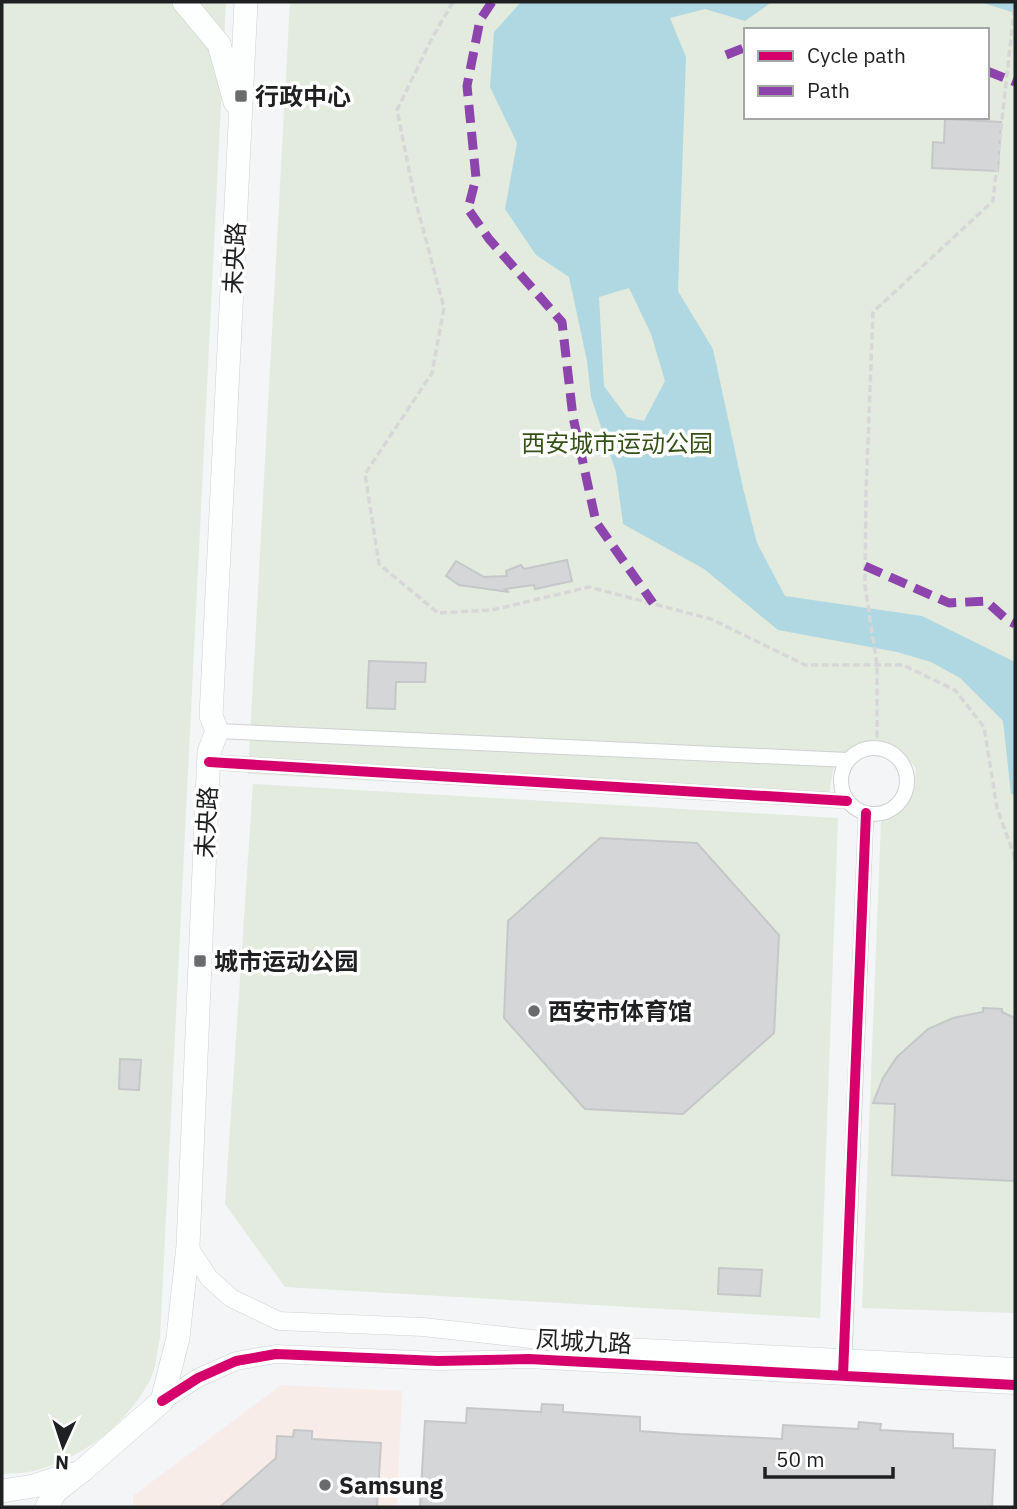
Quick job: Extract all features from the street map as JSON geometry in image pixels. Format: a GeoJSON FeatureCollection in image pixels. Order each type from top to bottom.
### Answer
{"type":"FeatureCollection","features":[{"type":"Feature","properties":{"kind":"main road"},"geometry":{"type":"LineString","coordinates":[[184,2],[219,44],[241,121]]}},
{"type":"Feature","properties":{"kind":"main road","name":"未央路"},"geometry":{"type":"LineString","coordinates":[[162,1401],[178,1338],[188,1246],[209,752],[217,732],[211,716],[246,2]]}},
{"type":"Feature","properties":{"kind":"main road"},"geometry":{"type":"LineString","coordinates":[[47,1507],[55,1492],[162,1401]]}},
{"type":"Feature","properties":{"kind":"main road"},"geometry":{"type":"LineString","coordinates":[[2,1491],[34,1486],[83,1470]]}},
{"type":"Feature","properties":{"kind":"street"},"geometry":{"type":"LineString","coordinates":[[217,732],[848,760]]}},
{"type":"Feature","properties":{"kind":"street"},"geometry":{"type":"LineString","coordinates":[[877,748],[896,756],[906,774],[907,785],[904,796],[897,805],[877,814],[866,813],[848,801],[842,791],[841,780],[848,760],[866,749],[877,748]]}},
{"type":"Feature","properties":{"kind":"street"},"geometry":{"type":"LineString","coordinates":[[209,762],[848,801]]}},
{"type":"Feature","properties":{"kind":"street"},"geometry":{"type":"LineString","coordinates":[[844,1367],[866,813]]}},
{"type":"Feature","properties":{"kind":"street","name":"凤城九路"},"geometry":{"type":"LineString","coordinates":[[188,1246],[209,1278],[231,1298],[279,1321],[422,1327],[1015,1385]]}},
{"type":"Feature","properties":{"kind":"street","name":"凤城九路"},"geometry":{"type":"LineString","coordinates":[[162,1401],[198,1378],[236,1361],[276,1354],[438,1361],[529,1359],[844,1367],[1015,1367]]}},
{"type":"Feature","properties":{"kind":"path"},"geometry":{"type":"LineString","coordinates":[[453,2],[397,110],[414,195],[444,308],[432,373],[365,474],[379,564],[438,613],[492,611],[589,587],[711,619],[805,664],[903,664],[955,690],[984,727],[997,808],[1015,858]]}},
{"type":"Feature","properties":{"kind":"path"},"geometry":{"type":"LineString","coordinates":[[877,748],[877,665],[865,586],[873,312],[993,201],[1015,2]]}},
{"type":"Feature","properties":{"kind":"shaded area"},"geometry":{"type":"Polygon","coordinates":[[[281,1385],[402,1391],[397,1507],[133,1507],[133,1496],[281,1385]]]}},
{"type":"Feature","properties":{"kind":"green space"},"geometry":{"type":"Polygon","coordinates":[[[2,2],[226,2],[160,1338],[150,1380],[116,1425],[86,1448],[52,1465],[34,1471],[2,1474],[2,2]]]}},
{"type":"Feature","properties":{"kind":"green space","name":"西安城市运动公园"},"geometry":{"type":"Polygon","coordinates":[[[290,2],[1015,2],[1015,1313],[862,1308],[881,822],[908,802],[916,769],[896,747],[879,742],[864,743],[850,749],[835,766],[828,805],[248,774],[290,2]]]}},
{"type":"Feature","properties":{"kind":"green space","name":"西安市体育馆"},"geometry":{"type":"Polygon","coordinates":[[[253,784],[838,818],[820,1318],[285,1287],[225,1204],[253,784]]]}},
{"type":"Feature","properties":{"kind":"water"},"geometry":{"type":"Polygon","coordinates":[[[521,2],[772,2],[745,21],[705,9],[670,18],[686,57],[678,291],[713,349],[757,543],[785,596],[922,616],[1015,662],[1015,795],[1011,794],[1003,721],[960,678],[931,662],[897,652],[778,630],[704,569],[623,524],[616,472],[591,397],[587,361],[569,277],[536,255],[505,209],[517,143],[490,87],[494,32],[521,2]],[[629,288],[599,297],[604,386],[627,417],[644,421],[665,381],[651,334],[629,288]]]}},
{"type":"Feature","properties":{"kind":"water"},"geometry":{"type":"Polygon","coordinates":[[[980,2],[1015,2],[1015,13],[980,2]]]}},
{"type":"Feature","properties":{"kind":"building"},"geometry":{"type":"Polygon","coordinates":[[[945,119],[1001,122],[998,171],[932,168],[933,142],[944,143],[945,119]]]}},
{"type":"Feature","properties":{"kind":"building"},"geometry":{"type":"Polygon","coordinates":[[[567,560],[572,581],[535,589],[534,585],[505,589],[509,592],[459,585],[446,576],[456,561],[484,577],[507,576],[506,571],[521,565],[524,569],[567,560]]]}},
{"type":"Feature","properties":{"kind":"building"},"geometry":{"type":"Polygon","coordinates":[[[369,661],[426,663],[425,682],[396,682],[395,709],[367,708],[369,661]]]}},
{"type":"Feature","properties":{"kind":"building"},"geometry":{"type":"Polygon","coordinates":[[[600,838],[697,843],[779,935],[774,1033],[683,1114],[585,1109],[504,1018],[508,921],[600,838]]]}},
{"type":"Feature","properties":{"kind":"building"},"geometry":{"type":"Polygon","coordinates":[[[983,1008],[1002,1009],[1002,1012],[1015,1018],[1015,1181],[892,1175],[895,1104],[873,1103],[883,1078],[897,1057],[928,1029],[953,1018],[983,1012],[983,1008]]]}},
{"type":"Feature","properties":{"kind":"building"},"geometry":{"type":"Polygon","coordinates":[[[120,1059],[141,1060],[139,1090],[119,1089],[120,1059]]]}},
{"type":"Feature","properties":{"kind":"building"},"geometry":{"type":"Polygon","coordinates":[[[719,1268],[762,1270],[760,1296],[718,1294],[719,1268]]]}},
{"type":"Feature","properties":{"kind":"building"},"geometry":{"type":"Polygon","coordinates":[[[542,1404],[563,1405],[563,1412],[640,1417],[640,1431],[680,1434],[782,1439],[783,1425],[858,1429],[859,1422],[881,1424],[880,1430],[953,1434],[953,1448],[995,1450],[992,1507],[420,1507],[425,1421],[466,1423],[467,1408],[541,1412],[542,1404]]]}},
{"type":"Feature","properties":{"kind":"building"},"geometry":{"type":"Polygon","coordinates":[[[294,1430],[312,1431],[312,1439],[381,1443],[377,1507],[220,1507],[276,1458],[277,1436],[293,1437],[294,1430]]]}},
{"type":"Feature","properties":{"kind":"marked path"},"geometry":{"type":"LineString","coordinates":[[492,2],[480,20],[467,86],[476,178],[468,209],[489,239],[562,322],[573,417],[596,522],[653,603]]}},
{"type":"Feature","properties":{"kind":"marked path"},"geometry":{"type":"LineString","coordinates":[[726,55],[744,48]]}},
{"type":"Feature","properties":{"kind":"marked path"},"geometry":{"type":"LineString","coordinates":[[989,72],[1015,82]]}},
{"type":"Feature","properties":{"kind":"marked path"},"geometry":{"type":"LineString","coordinates":[[865,566],[949,603],[986,601],[1015,624]]}},
{"type":"Feature","properties":{"kind":"cycle path"},"geometry":{"type":"LineString","coordinates":[[209,762],[847,801]]}},
{"type":"Feature","properties":{"kind":"cycle path"},"geometry":{"type":"LineString","coordinates":[[843,1375],[866,813]]}},
{"type":"Feature","properties":{"kind":"cycle path"},"geometry":{"type":"LineString","coordinates":[[162,1401],[198,1378],[236,1361],[276,1354],[438,1361],[529,1359],[1015,1385]]}},
{"type":"Feature","properties":{"kind":"place","name":"行政中心"},"geometry":{"type":"Point","coordinates":[241,96]}},
{"type":"Feature","properties":{"kind":"place","name":"城市运动公园"},"geometry":{"type":"Point","coordinates":[200,961]}},
{"type":"Feature","properties":{"kind":"place","name":"西安市体育馆"},"geometry":{"type":"Point","coordinates":[534,1011]}},
{"type":"Feature","properties":{"kind":"place","name":"Samsung"},"geometry":{"type":"Point","coordinates":[325,1485]}}]}
